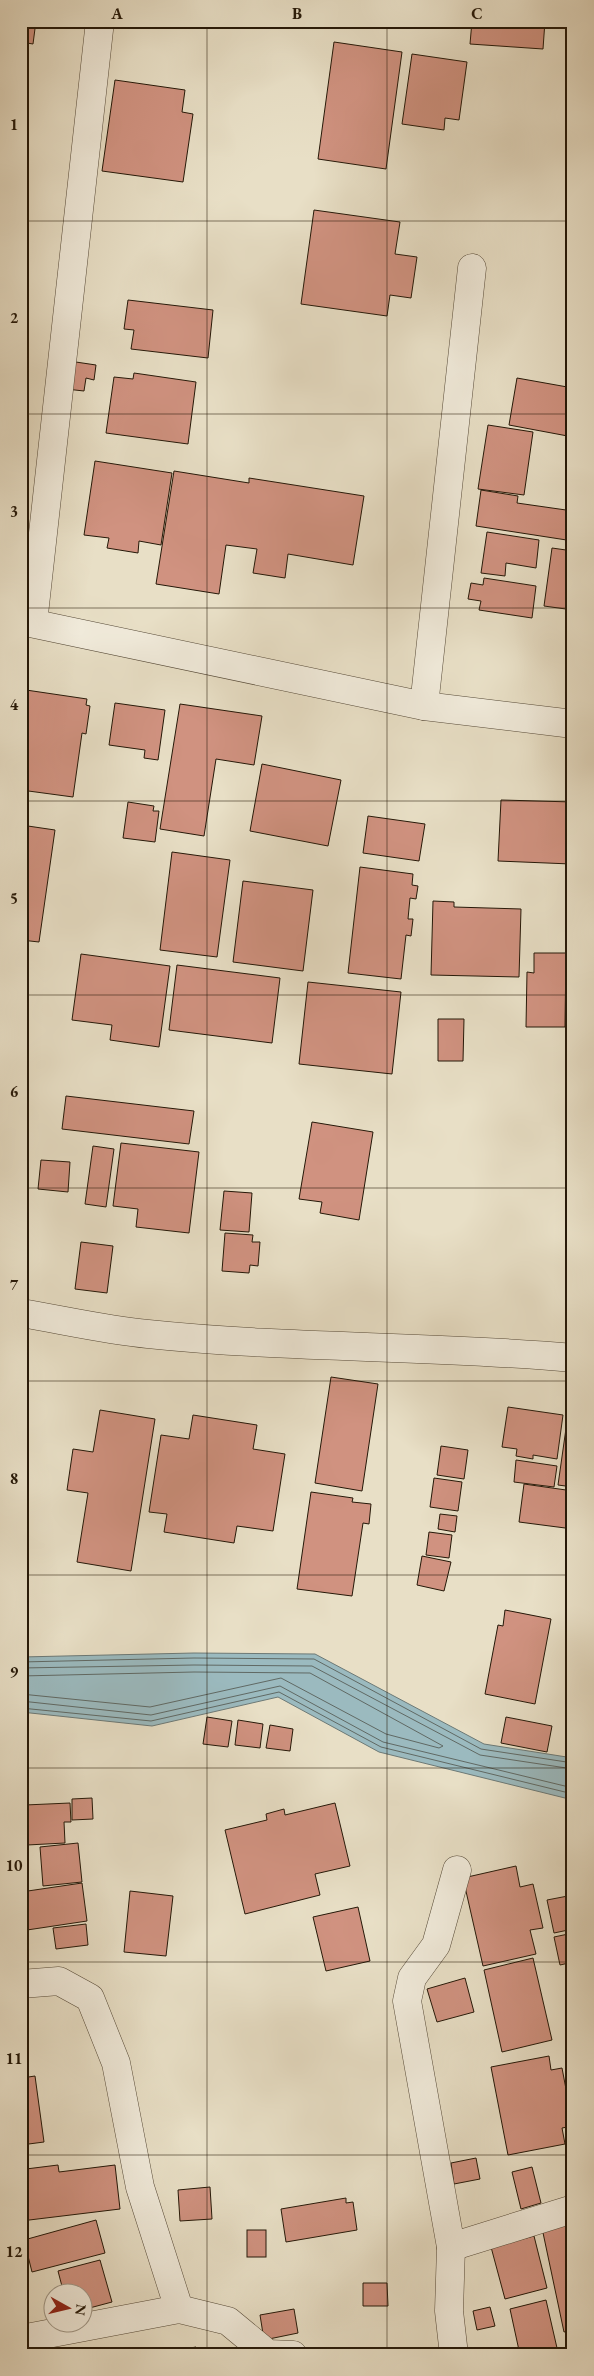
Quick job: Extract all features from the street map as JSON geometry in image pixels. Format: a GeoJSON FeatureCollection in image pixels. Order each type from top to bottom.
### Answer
{"type":"FeatureCollection","features":[{"type":"Feature","properties":{"kind":"street"},"geometry":{"type":"LineString","coordinates":[[100,21],[27,622],[424,706],[573,724]]}},
{"type":"Feature","properties":{"kind":"street"},"geometry":{"type":"LineString","coordinates":[[424,706],[472,268]]}},
{"type":"Feature","properties":{"kind":"street"},"geometry":{"type":"LineString","coordinates":[[21,1313],[147,1334],[322,1347],[507,1352],[573,1358]]}},
{"type":"Feature","properties":{"kind":"street"},"geometry":{"type":"LineString","coordinates":[[454,2355],[449,2311],[451,2248],[408,2001],[412,1978],[436,1945],[457,1870]]}},
{"type":"Feature","properties":{"kind":"street"},"geometry":{"type":"LineString","coordinates":[[21,1984],[59,1981],[90,1998],[116,2063],[140,2187],[179,2308]]}},
{"type":"Feature","properties":{"kind":"street"},"geometry":{"type":"LineString","coordinates":[[451,2248],[573,2209]]}},
{"type":"Feature","properties":{"kind":"street"},"geometry":{"type":"LineString","coordinates":[[21,2339],[56,2345],[179,2308],[228,2321],[268,2354],[293,2355]]}},
{"type":"Feature","properties":{"kind":"water"},"geometry":{"type":"Polygon","coordinates":[[[194,1653],[315,1654],[484,1744],[573,1758],[573,1800],[379,1752],[278,1697],[152,1726],[21,1712],[21,1657],[194,1653]]]}},
{"type":"Feature","properties":{"kind":"building"},"geometry":{"type":"Polygon","coordinates":[[[21,21],[36,21],[33,44],[21,42],[21,21]]]}},
{"type":"Feature","properties":{"kind":"building"},"geometry":{"type":"Polygon","coordinates":[[[472,21],[545,21],[543,49],[470,44],[472,21]]]}},
{"type":"Feature","properties":{"kind":"building"},"geometry":{"type":"Polygon","coordinates":[[[334,42],[402,52],[386,169],[318,159],[334,42]]]}},
{"type":"Feature","properties":{"kind":"building"},"geometry":{"type":"Polygon","coordinates":[[[412,54],[467,62],[459,120],[445,118],[444,130],[402,124],[412,54]]]}},
{"type":"Feature","properties":{"kind":"building"},"geometry":{"type":"Polygon","coordinates":[[[115,80],[185,90],[182,112],[193,114],[183,182],[102,171],[115,80]]]}},
{"type":"Feature","properties":{"kind":"building"},"geometry":{"type":"Polygon","coordinates":[[[21,98],[28,98],[21,153],[21,98]]]}},
{"type":"Feature","properties":{"kind":"building"},"geometry":{"type":"Polygon","coordinates":[[[314,210],[400,222],[395,254],[417,257],[411,298],[390,295],[387,316],[301,304],[314,210]]]}},
{"type":"Feature","properties":{"kind":"building"},"geometry":{"type":"Polygon","coordinates":[[[128,300],[213,310],[208,358],[131,349],[134,330],[124,329],[128,300]]]}},
{"type":"Feature","properties":{"kind":"building"},"geometry":{"type":"Polygon","coordinates":[[[69,361],[96,365],[94,380],[86,378],[84,391],[66,389],[69,361]]]}},
{"type":"Feature","properties":{"kind":"building"},"geometry":{"type":"Polygon","coordinates":[[[134,373],[196,382],[188,444],[106,433],[114,377],[133,379],[134,373]]]}},
{"type":"Feature","properties":{"kind":"building"},"geometry":{"type":"Polygon","coordinates":[[[517,378],[573,388],[573,437],[509,425],[517,378]]]}},
{"type":"Feature","properties":{"kind":"building"},"geometry":{"type":"Polygon","coordinates":[[[488,425],[533,432],[524,495],[478,489],[488,425]]]}},
{"type":"Feature","properties":{"kind":"building"},"geometry":{"type":"Polygon","coordinates":[[[95,461],[172,473],[161,545],[139,541],[138,553],[107,548],[109,538],[84,535],[95,461]]]}},
{"type":"Feature","properties":{"kind":"building"},"geometry":{"type":"Polygon","coordinates":[[[174,471],[249,483],[249,478],[364,496],[353,565],[288,554],[285,578],[253,573],[257,549],[226,545],[219,594],[156,584],[174,471]]]}},
{"type":"Feature","properties":{"kind":"building"},"geometry":{"type":"Polygon","coordinates":[[[481,490],[518,496],[517,503],[573,511],[573,541],[476,526],[481,490]]]}},
{"type":"Feature","properties":{"kind":"building"},"geometry":{"type":"Polygon","coordinates":[[[487,532],[539,540],[536,568],[506,563],[505,576],[481,573],[487,532]]]}},
{"type":"Feature","properties":{"kind":"building"},"geometry":{"type":"Polygon","coordinates":[[[552,548],[573,551],[573,610],[544,606],[552,548]]]}},
{"type":"Feature","properties":{"kind":"building"},"geometry":{"type":"Polygon","coordinates":[[[484,578],[536,586],[532,618],[479,610],[481,601],[468,599],[471,583],[483,585],[484,578]]]}},
{"type":"Feature","properties":{"kind":"building"},"geometry":{"type":"Polygon","coordinates":[[[26,690],[87,699],[86,705],[90,706],[86,734],[82,733],[73,797],[21,790],[21,724],[26,690]]]}},
{"type":"Feature","properties":{"kind":"building"},"geometry":{"type":"Polygon","coordinates":[[[115,703],[165,710],[158,760],[144,758],[145,750],[109,745],[115,703]]]}},
{"type":"Feature","properties":{"kind":"building"},"geometry":{"type":"Polygon","coordinates":[[[180,704],[262,716],[254,765],[216,759],[204,836],[160,829],[180,704]]]}},
{"type":"Feature","properties":{"kind":"building"},"geometry":{"type":"Polygon","coordinates":[[[262,764],[341,780],[328,846],[250,831],[262,764]]]}},
{"type":"Feature","properties":{"kind":"building"},"geometry":{"type":"Polygon","coordinates":[[[501,800],[573,802],[571,864],[498,861],[501,800]]]}},
{"type":"Feature","properties":{"kind":"building"},"geometry":{"type":"Polygon","coordinates":[[[128,802],[154,806],[153,811],[159,811],[155,842],[123,838],[128,802]]]}},
{"type":"Feature","properties":{"kind":"building"},"geometry":{"type":"Polygon","coordinates":[[[368,816],[425,824],[419,861],[363,853],[368,816]]]}},
{"type":"Feature","properties":{"kind":"building"},"geometry":{"type":"Polygon","coordinates":[[[21,825],[55,830],[39,942],[21,940],[21,825]]]}},
{"type":"Feature","properties":{"kind":"building"},"geometry":{"type":"Polygon","coordinates":[[[172,852],[230,860],[217,957],[160,950],[172,852]]]}},
{"type":"Feature","properties":{"kind":"building"},"geometry":{"type":"Polygon","coordinates":[[[360,867],[413,874],[412,885],[418,886],[416,899],[410,898],[408,919],[413,919],[411,936],[406,935],[401,979],[348,973],[360,867]]]}},
{"type":"Feature","properties":{"kind":"building"},"geometry":{"type":"Polygon","coordinates":[[[243,881],[313,890],[303,971],[233,962],[243,881]]]}},
{"type":"Feature","properties":{"kind":"building"},"geometry":{"type":"Polygon","coordinates":[[[433,901],[454,902],[454,907],[521,909],[519,977],[431,975],[433,901]]]}},
{"type":"Feature","properties":{"kind":"building"},"geometry":{"type":"Polygon","coordinates":[[[534,953],[566,953],[565,1027],[526,1027],[527,972],[534,973],[534,953]]]}},
{"type":"Feature","properties":{"kind":"building"},"geometry":{"type":"Polygon","coordinates":[[[81,954],[170,966],[159,1047],[110,1040],[112,1025],[72,1020],[81,954]]]}},
{"type":"Feature","properties":{"kind":"building"},"geometry":{"type":"Polygon","coordinates":[[[177,965],[280,978],[272,1043],[169,1030],[177,965]]]}},
{"type":"Feature","properties":{"kind":"building"},"geometry":{"type":"Polygon","coordinates":[[[308,982],[401,992],[392,1074],[299,1064],[308,982]]]}},
{"type":"Feature","properties":{"kind":"building"},"geometry":{"type":"Polygon","coordinates":[[[438,1019],[464,1019],[463,1061],[438,1061],[438,1019]]]}},
{"type":"Feature","properties":{"kind":"building"},"geometry":{"type":"Polygon","coordinates":[[[66,1096],[194,1111],[189,1144],[62,1129],[66,1096]]]}},
{"type":"Feature","properties":{"kind":"building"},"geometry":{"type":"Polygon","coordinates":[[[312,1122],[373,1132],[359,1220],[320,1213],[322,1202],[299,1199],[312,1122]]]}},
{"type":"Feature","properties":{"kind":"building"},"geometry":{"type":"Polygon","coordinates":[[[121,1143],[199,1152],[189,1233],[136,1227],[138,1209],[113,1206],[121,1143]]]}},
{"type":"Feature","properties":{"kind":"building"},"geometry":{"type":"Polygon","coordinates":[[[93,1146],[114,1149],[106,1207],[85,1204],[93,1146]]]}},
{"type":"Feature","properties":{"kind":"building"},"geometry":{"type":"Polygon","coordinates":[[[41,1160],[70,1162],[68,1192],[38,1189],[41,1160]]]}},
{"type":"Feature","properties":{"kind":"building"},"geometry":{"type":"Polygon","coordinates":[[[224,1191],[252,1193],[249,1232],[220,1230],[224,1191]]]}},
{"type":"Feature","properties":{"kind":"building"},"geometry":{"type":"Polygon","coordinates":[[[225,1233],[253,1235],[252,1242],[260,1242],[258,1266],[250,1265],[249,1273],[222,1271],[225,1233]]]}},
{"type":"Feature","properties":{"kind":"building"},"geometry":{"type":"Polygon","coordinates":[[[81,1242],[113,1246],[107,1293],[75,1289],[81,1242]]]}},
{"type":"Feature","properties":{"kind":"building"},"geometry":{"type":"Polygon","coordinates":[[[331,1377],[378,1384],[362,1491],[315,1483],[331,1377]]]}},
{"type":"Feature","properties":{"kind":"building"},"geometry":{"type":"Polygon","coordinates":[[[573,1386],[573,1487],[558,1485],[573,1386]]]}},
{"type":"Feature","properties":{"kind":"building"},"geometry":{"type":"Polygon","coordinates":[[[508,1407],[563,1415],[557,1459],[533,1455],[533,1459],[516,1456],[517,1449],[502,1447],[508,1407]]]}},
{"type":"Feature","properties":{"kind":"building"},"geometry":{"type":"Polygon","coordinates":[[[100,1410],[155,1419],[131,1571],[77,1562],[88,1493],[67,1490],[73,1449],[93,1452],[100,1410]]]}},
{"type":"Feature","properties":{"kind":"building"},"geometry":{"type":"Polygon","coordinates":[[[193,1415],[257,1425],[253,1449],[285,1454],[273,1531],[237,1526],[234,1543],[164,1532],[167,1514],[149,1512],[161,1435],[189,1439],[193,1415]]]}},
{"type":"Feature","properties":{"kind":"building"},"geometry":{"type":"Polygon","coordinates":[[[441,1446],[468,1450],[464,1479],[437,1475],[441,1446]]]}},
{"type":"Feature","properties":{"kind":"building"},"geometry":{"type":"Polygon","coordinates":[[[516,1460],[557,1466],[554,1487],[514,1482],[516,1460]]]}},
{"type":"Feature","properties":{"kind":"building"},"geometry":{"type":"Polygon","coordinates":[[[434,1478],[462,1482],[458,1511],[430,1507],[434,1478]]]}},
{"type":"Feature","properties":{"kind":"building"},"geometry":{"type":"Polygon","coordinates":[[[524,1484],[573,1491],[573,1529],[519,1522],[524,1484]]]}},
{"type":"Feature","properties":{"kind":"building"},"geometry":{"type":"Polygon","coordinates":[[[311,1492],[353,1498],[352,1502],[371,1504],[369,1524],[363,1523],[352,1596],[297,1589],[311,1492]]]}},
{"type":"Feature","properties":{"kind":"building"},"geometry":{"type":"Polygon","coordinates":[[[440,1514],[457,1516],[455,1532],[438,1529],[440,1514]]]}},
{"type":"Feature","properties":{"kind":"building"},"geometry":{"type":"Polygon","coordinates":[[[429,1532],[452,1535],[449,1558],[426,1555],[429,1532]]]}},
{"type":"Feature","properties":{"kind":"building"},"geometry":{"type":"Polygon","coordinates":[[[422,1556],[451,1562],[444,1591],[417,1585],[422,1556]]]}},
{"type":"Feature","properties":{"kind":"building"},"geometry":{"type":"Polygon","coordinates":[[[505,1610],[551,1619],[535,1704],[485,1694],[498,1625],[503,1626],[505,1610]]]}},
{"type":"Feature","properties":{"kind":"building"},"geometry":{"type":"Polygon","coordinates":[[[207,1717],[232,1721],[228,1747],[203,1744],[207,1717]]]}},
{"type":"Feature","properties":{"kind":"building"},"geometry":{"type":"Polygon","coordinates":[[[506,1717],[552,1726],[547,1752],[501,1743],[506,1717]]]}},
{"type":"Feature","properties":{"kind":"building"},"geometry":{"type":"Polygon","coordinates":[[[238,1720],[263,1724],[260,1748],[235,1745],[238,1720]]]}},
{"type":"Feature","properties":{"kind":"building"},"geometry":{"type":"Polygon","coordinates":[[[270,1725],[293,1729],[290,1751],[266,1748],[270,1725]]]}},
{"type":"Feature","properties":{"kind":"building"},"geometry":{"type":"Polygon","coordinates":[[[92,1798],[93,1819],[72,1820],[72,1799],[92,1798]]]}},
{"type":"Feature","properties":{"kind":"building"},"geometry":{"type":"Polygon","coordinates":[[[70,1803],[71,1822],[64,1822],[65,1843],[27,1845],[25,1805],[70,1803]]]}},
{"type":"Feature","properties":{"kind":"building"},"geometry":{"type":"Polygon","coordinates":[[[335,1803],[350,1866],[315,1874],[320,1895],[245,1914],[225,1830],[267,1820],[266,1814],[284,1809],[285,1815],[335,1803]]]}},
{"type":"Feature","properties":{"kind":"building"},"geometry":{"type":"Polygon","coordinates":[[[78,1843],[82,1882],[43,1886],[40,1847],[78,1843]]]}},
{"type":"Feature","properties":{"kind":"building"},"geometry":{"type":"Polygon","coordinates":[[[516,1866],[520,1887],[533,1884],[543,1928],[530,1930],[536,1954],[483,1966],[463,1878],[516,1866]]]}},
{"type":"Feature","properties":{"kind":"building"},"geometry":{"type":"Polygon","coordinates":[[[82,1883],[87,1921],[27,1930],[21,1892],[82,1883]]]}},
{"type":"Feature","properties":{"kind":"building"},"geometry":{"type":"Polygon","coordinates":[[[130,1891],[173,1896],[166,1956],[124,1952],[130,1891]]]}},
{"type":"Feature","properties":{"kind":"building"},"geometry":{"type":"Polygon","coordinates":[[[573,1895],[573,1929],[554,1933],[547,1900],[573,1895]]]}},
{"type":"Feature","properties":{"kind":"building"},"geometry":{"type":"Polygon","coordinates":[[[358,1907],[370,1961],[326,1971],[313,1917],[358,1907]]]}},
{"type":"Feature","properties":{"kind":"building"},"geometry":{"type":"Polygon","coordinates":[[[86,1924],[88,1945],[56,1949],[53,1928],[86,1924]]]}},
{"type":"Feature","properties":{"kind":"building"},"geometry":{"type":"Polygon","coordinates":[[[573,1933],[573,1962],[560,1965],[554,1937],[573,1933]]]}},
{"type":"Feature","properties":{"kind":"building"},"geometry":{"type":"Polygon","coordinates":[[[533,1958],[552,2040],[502,2052],[484,1970],[533,1958]]]}},
{"type":"Feature","properties":{"kind":"building"},"geometry":{"type":"Polygon","coordinates":[[[465,1978],[474,2012],[437,2022],[427,1989],[465,1978]]]}},
{"type":"Feature","properties":{"kind":"building"},"geometry":{"type":"Polygon","coordinates":[[[573,1994],[573,2024],[567,1995],[573,1994]]]}},
{"type":"Feature","properties":{"kind":"building"},"geometry":{"type":"Polygon","coordinates":[[[549,2056],[551,2070],[562,2068],[573,2126],[562,2128],[565,2144],[508,2155],[491,2067],[549,2056]]]}},
{"type":"Feature","properties":{"kind":"building"},"geometry":{"type":"Polygon","coordinates":[[[21,2076],[22,2078],[35,2076],[44,2142],[21,2145],[21,2076]]]}},
{"type":"Feature","properties":{"kind":"building"},"geometry":{"type":"Polygon","coordinates":[[[476,2158],[480,2179],[454,2184],[451,2163],[476,2158]]]}},
{"type":"Feature","properties":{"kind":"building"},"geometry":{"type":"Polygon","coordinates":[[[58,2165],[59,2172],[115,2165],[120,2209],[21,2221],[21,2177],[27,2176],[26,2169],[58,2165]]]}},
{"type":"Feature","properties":{"kind":"building"},"geometry":{"type":"Polygon","coordinates":[[[532,2167],[541,2203],[521,2209],[512,2172],[532,2167]]]}},
{"type":"Feature","properties":{"kind":"building"},"geometry":{"type":"Polygon","coordinates":[[[210,2187],[212,2219],[180,2221],[178,2190],[210,2187]]]}},
{"type":"Feature","properties":{"kind":"building"},"geometry":{"type":"Polygon","coordinates":[[[346,2198],[346,2203],[353,2202],[357,2230],[286,2242],[281,2209],[346,2198]]]}},
{"type":"Feature","properties":{"kind":"building"},"geometry":{"type":"Polygon","coordinates":[[[96,2220],[105,2253],[32,2272],[24,2240],[96,2220]]]}},
{"type":"Feature","properties":{"kind":"building"},"geometry":{"type":"Polygon","coordinates":[[[573,2221],[573,2330],[564,2332],[542,2228],[573,2221]]]}},
{"type":"Feature","properties":{"kind":"building"},"geometry":{"type":"Polygon","coordinates":[[[247,2230],[266,2230],[266,2257],[247,2257],[247,2230]]]}},
{"type":"Feature","properties":{"kind":"building"},"geometry":{"type":"Polygon","coordinates":[[[534,2236],[547,2288],[505,2299],[491,2247],[534,2236]]]}},
{"type":"Feature","properties":{"kind":"building"},"geometry":{"type":"Polygon","coordinates":[[[100,2260],[112,2302],[92,2307],[92,2284],[61,2284],[58,2271],[100,2260]]]}},
{"type":"Feature","properties":{"kind":"building"},"geometry":{"type":"Polygon","coordinates":[[[363,2283],[387,2283],[388,2306],[363,2306],[363,2283]]]}},
{"type":"Feature","properties":{"kind":"building"},"geometry":{"type":"Polygon","coordinates":[[[546,2300],[557,2348],[520,2355],[510,2309],[546,2300]]]}},
{"type":"Feature","properties":{"kind":"building"},"geometry":{"type":"Polygon","coordinates":[[[490,2307],[495,2326],[477,2330],[473,2311],[490,2307]]]}},
{"type":"Feature","properties":{"kind":"building"},"geometry":{"type":"Polygon","coordinates":[[[294,2309],[298,2333],[264,2340],[260,2315],[294,2309]]]}},
{"type":"Feature","properties":{"kind":"building"},"geometry":{"type":"Polygon","coordinates":[[[196,2347],[198,2355],[151,2355],[196,2347]]]}}]}
